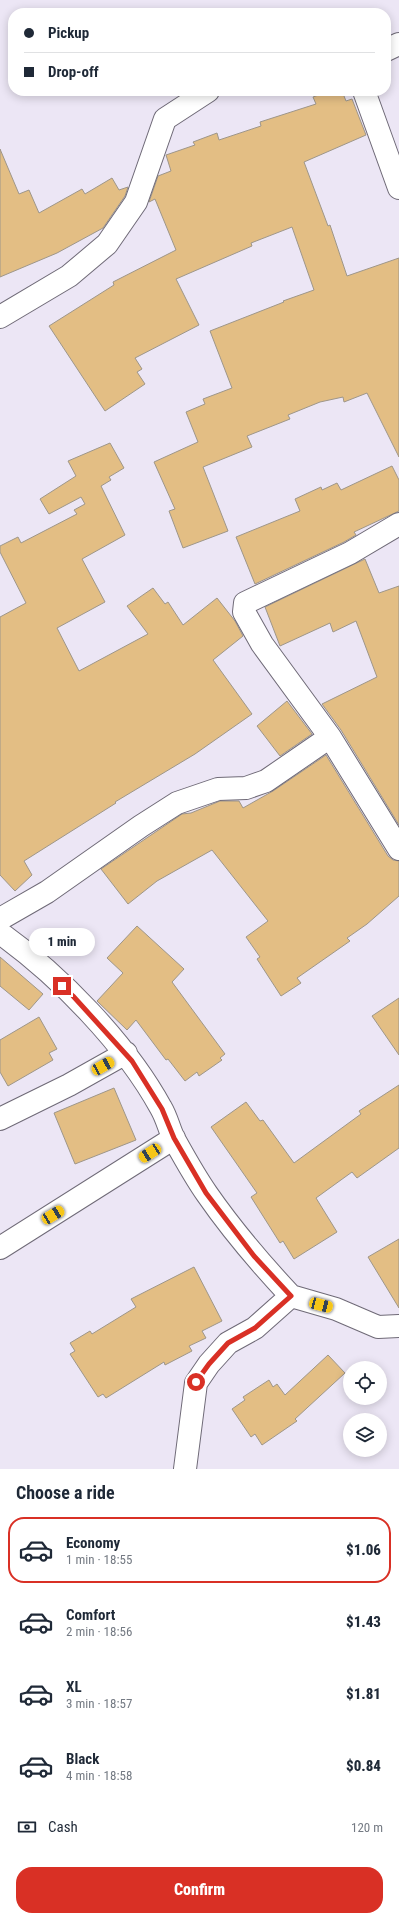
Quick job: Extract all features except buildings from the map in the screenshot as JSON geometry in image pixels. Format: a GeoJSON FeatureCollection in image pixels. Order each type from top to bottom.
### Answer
{"type":"FeatureCollection","features":[{"type":"Feature","properties":{"kind":"street"},"geometry":{"type":"LineString","coordinates":[[0,317],[69,276],[107,244],[136,202],[165,119],[200,96]]}},
{"type":"Feature","properties":{"kind":"street"},"geometry":{"type":"LineString","coordinates":[[366,96],[399,188]]}},
{"type":"Feature","properties":{"kind":"street"},"geometry":{"type":"LineString","coordinates":[[399,524],[350,553],[245,603],[244,612],[262,644],[330,737],[399,849]]}},
{"type":"Feature","properties":{"kind":"street"},"geometry":{"type":"LineString","coordinates":[[0,919],[47,892],[141,826],[177,803],[218,789],[246,788],[266,781],[330,737]]}},
{"type":"Feature","properties":{"kind":"street"},"geometry":{"type":"LineString","coordinates":[[0,933],[15,944],[73,996],[126,1054],[162,1109],[174,1138],[206,1193],[254,1256],[291,1296],[336,1309],[378,1327],[399,1326]]}},
{"type":"Feature","properties":{"kind":"street"},"geometry":{"type":"LineString","coordinates":[[0,1119],[69,1085],[126,1054]]}},
{"type":"Feature","properties":{"kind":"street"},"geometry":{"type":"LineString","coordinates":[[0,1248],[174,1138]]}},
{"type":"Feature","properties":{"kind":"street"},"geometry":{"type":"LineString","coordinates":[[185,1469],[196,1382],[209,1364],[228,1343],[255,1328],[291,1296]]}},
{"type":"Feature","properties":{"kind":"route"},"geometry":{"type":"LineString","coordinates":[[62,986],[73,996],[132,1061],[162,1109],[174,1138],[206,1193],[254,1256],[291,1296],[255,1328],[228,1343],[209,1364],[196,1382]]}}]}
